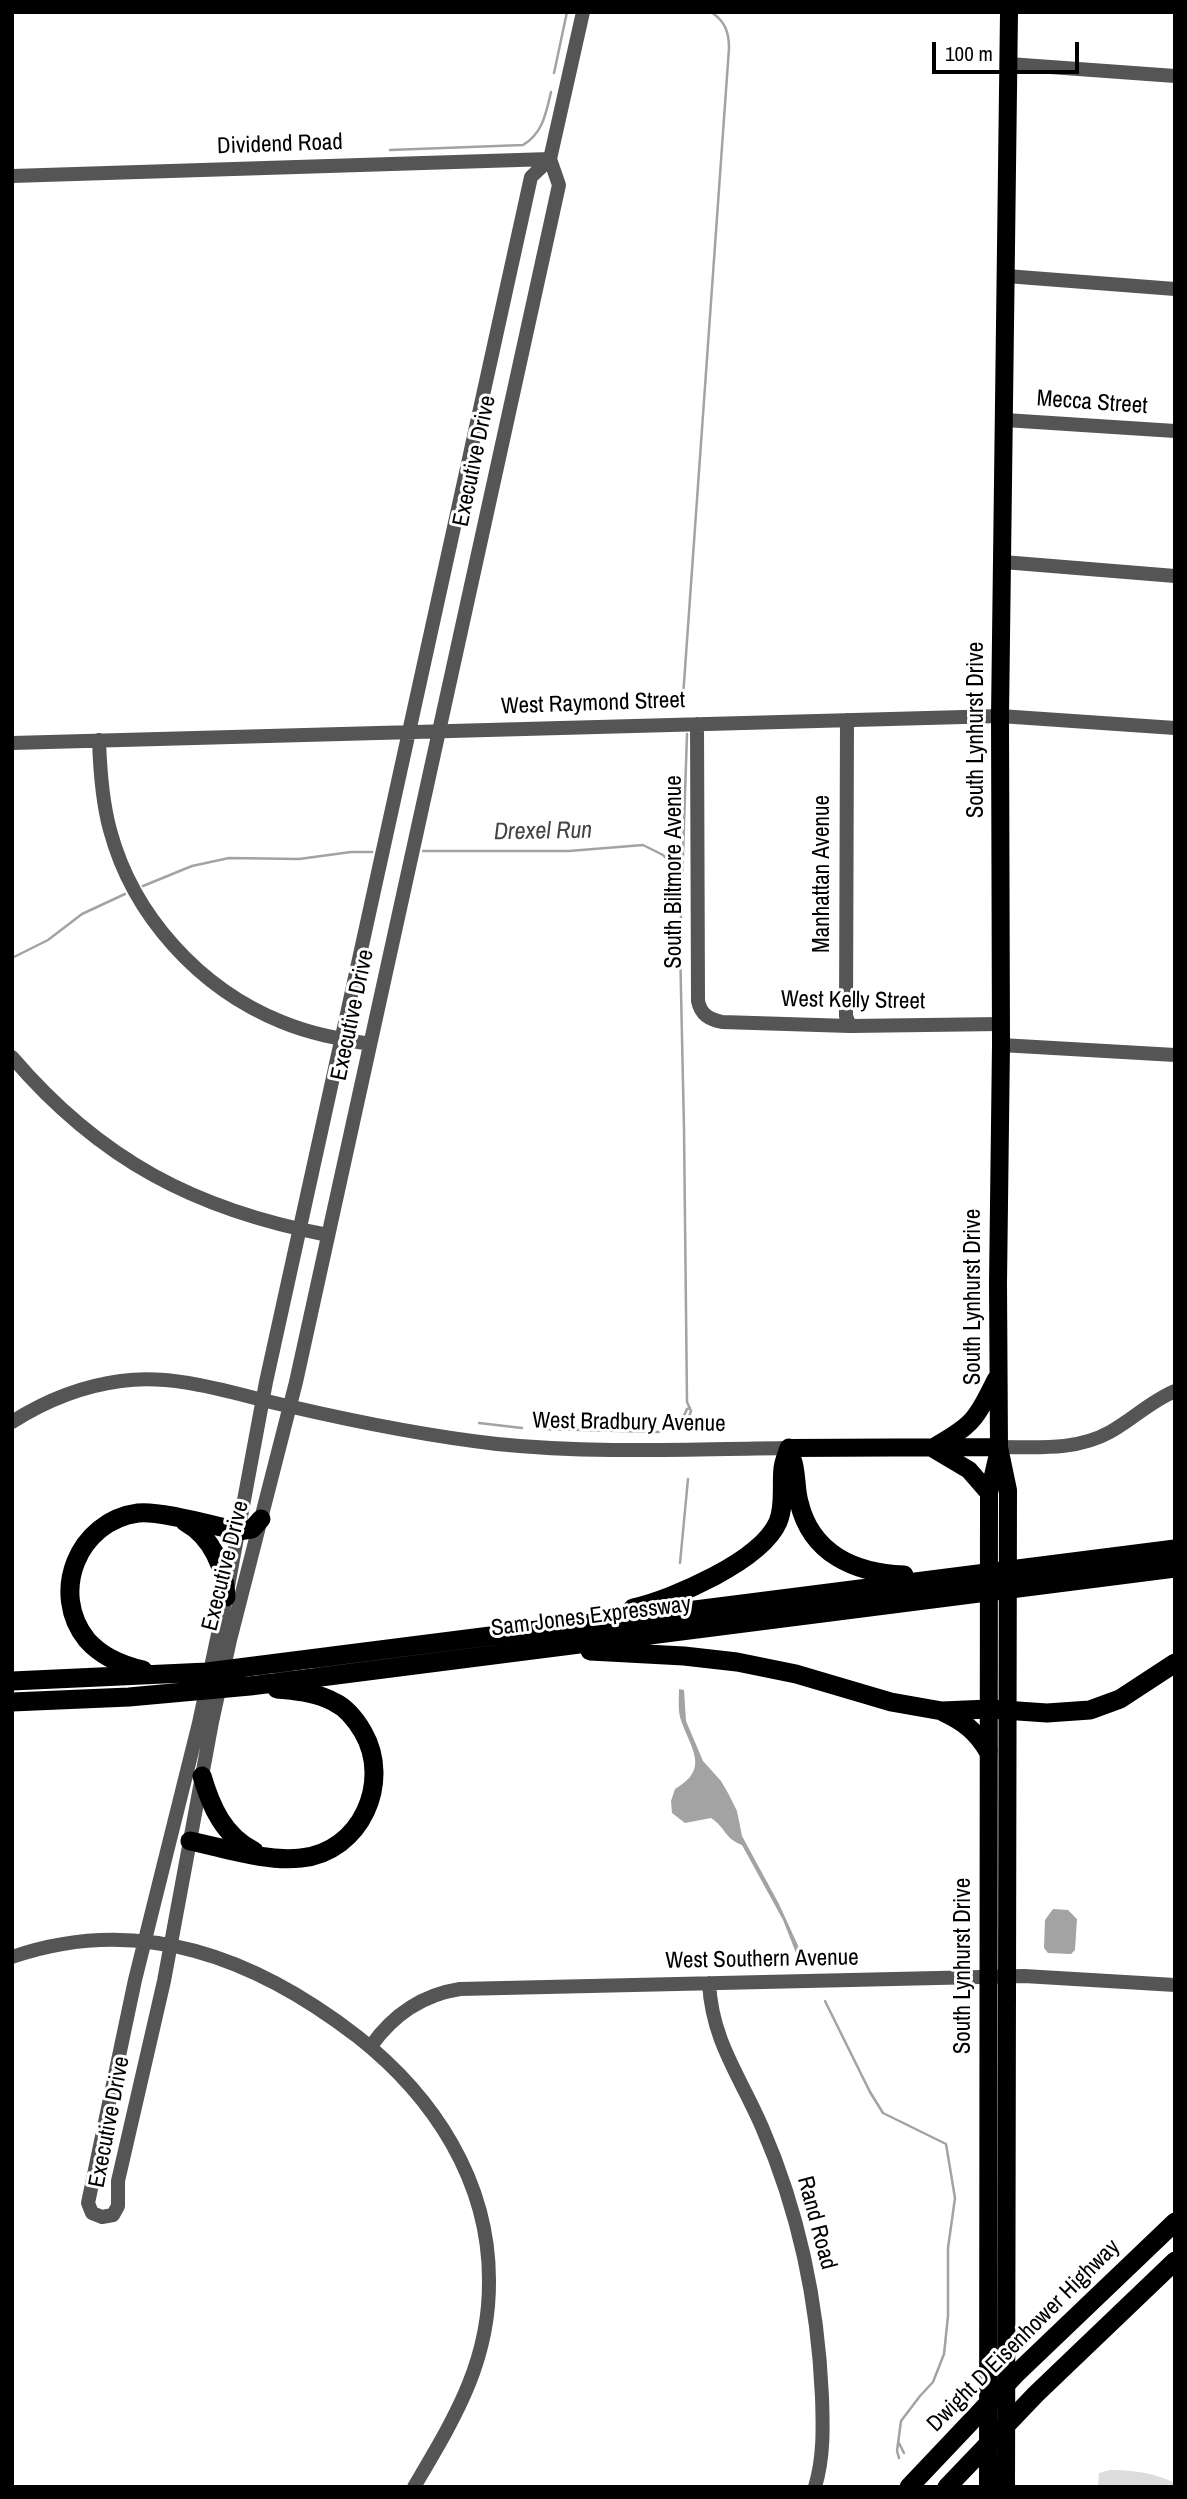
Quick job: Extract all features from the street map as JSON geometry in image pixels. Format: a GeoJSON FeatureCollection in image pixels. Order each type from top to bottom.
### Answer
{"type":"FeatureCollection","features":[{"type":"Feature","properties":{"kind":"highway"},"geometry":{"type":"LineString","coordinates":[[789,1448],[796,1468],[798,1502],[806,1523],[819,1542],[836,1557],[861,1569],[962,1586]]}},
{"type":"Feature","properties":{"kind":"highway"},"geometry":{"type":"LineString","coordinates":[[555,1628],[669,1598],[718,1574],[762,1543],[774,1529],[779,1517],[783,1466],[789,1448]]}},
{"type":"Feature","properties":{"kind":"highway"},"geometry":{"type":"LineString","coordinates":[[157,1674],[114,1661],[89,1642],[73,1614],[70,1592],[71,1578],[82,1549],[103,1526],[137,1513],[155,1513],[238,1531],[252,1530],[261,1519]]}},
{"type":"Feature","properties":{"kind":"highway"},"geometry":{"type":"LineString","coordinates":[[178,1518],[203,1536],[215,1552],[226,1597]]}},
{"type":"Feature","properties":{"kind":"highway","name":"Sam Jones Expressway"},"geometry":{"type":"LineString","coordinates":[[12,1702],[129,1697],[250,1686],[532,1649],[1035,1576],[1175,1549]]}},
{"type":"Feature","properties":{"kind":"highway","name":"Sam Jones Expressway"},"geometry":{"type":"LineString","coordinates":[[1035,1576],[1175,1567]]}},
{"type":"Feature","properties":{"kind":"highway","name":"Sam Jones Expressway"},"geometry":{"type":"LineString","coordinates":[[12,1681],[207,1672],[555,1628],[962,1586]]}},
{"type":"Feature","properties":{"kind":"highway"},"geometry":{"type":"LineString","coordinates":[[532,1649],[660,1654],[737,1662],[796,1674],[900,1704],[942,1711],[998,1709],[1047,1713],[1090,1710],[1120,1699],[1175,1663]]}},
{"type":"Feature","properties":{"kind":"highway"},"geometry":{"type":"LineString","coordinates":[[190,1841],[268,1857],[305,1858],[322,1852],[348,1835],[368,1807],[374,1784],[374,1765],[368,1742],[359,1724],[346,1710],[335,1702],[308,1693],[250,1686]]}},
{"type":"Feature","properties":{"kind":"highway"},"geometry":{"type":"LineString","coordinates":[[942,1711],[968,1724],[988,1751]]}},
{"type":"Feature","properties":{"kind":"highway"},"geometry":{"type":"LineString","coordinates":[[202,1776],[211,1804],[225,1827],[245,1845],[268,1857]]}},
{"type":"Feature","properties":{"kind":"highway","name":"Dwight D Eisenhower Highway"},"geometry":{"type":"LineString","coordinates":[[909,2487],[1016,2374],[1175,2222]]}},
{"type":"Feature","properties":{"kind":"highway"},"geometry":{"type":"LineString","coordinates":[[947,2487],[1036,2394],[1175,2261]]}},
{"type":"Feature","properties":{"kind":"main road","name":"South Lynhurst Drive"},"geometry":{"type":"LineString","coordinates":[[988,2487],[988,1751],[998,1709],[1007,1490],[999,1447],[998,1376],[1002,1045],[1000,716],[1009,12]]}},
{"type":"Feature","properties":{"kind":"main road"},"geometry":{"type":"LineString","coordinates":[[989,1493],[968,1470],[932,1448],[971,1424],[998,1376]]}},
{"type":"Feature","properties":{"kind":"main road","name":"South Lynhurst Drive"},"geometry":{"type":"LineString","coordinates":[[999,1447],[989,1493],[1007,1976],[1006,2487]]}},
{"type":"Feature","properties":{"kind":"main road","name":"West Bradbury Avenue"},"geometry":{"type":"LineString","coordinates":[[789,1448],[999,1447]]}},
{"type":"Feature","properties":{"kind":"street","name":"Executive Drive"},"geometry":{"type":"LineString","coordinates":[[206,1723],[202,1776],[190,1841],[157,1943],[88,2203],[92,2213],[102,2217],[113,2215],[118,2206],[118,2181],[157,1943],[169,1842],[206,1723],[223,1641],[261,1519],[290,1407],[559,185],[550,159],[583,12]]}},
{"type":"Feature","properties":{"kind":"street"},"geometry":{"type":"LineString","coordinates":[[1009,64],[1175,76]]}},
{"type":"Feature","properties":{"kind":"street","name":"Executive Drive"},"geometry":{"type":"LineString","coordinates":[[223,1641],[226,1597],[262,1400],[531,177],[550,159]]}},
{"type":"Feature","properties":{"kind":"street","name":"Dividend Road"},"geometry":{"type":"LineString","coordinates":[[12,176],[550,159]]}},
{"type":"Feature","properties":{"kind":"street"},"geometry":{"type":"LineString","coordinates":[[1006,276],[1175,289]]}},
{"type":"Feature","properties":{"kind":"street","name":"Mecca Street"},"geometry":{"type":"LineString","coordinates":[[1005,420],[1175,431]]}},
{"type":"Feature","properties":{"kind":"street"},"geometry":{"type":"LineString","coordinates":[[1003,562],[1175,576]]}},
{"type":"Feature","properties":{"kind":"street","name":"West Raymond Street"},"geometry":{"type":"LineString","coordinates":[[12,743],[1000,716],[1175,728]]}},
{"type":"Feature","properties":{"kind":"street","name":"Manhattan Avenue"},"geometry":{"type":"LineString","coordinates":[[846,720],[846,1016],[850,1026]]}},
{"type":"Feature","properties":{"kind":"street","name":"South Biltmore Avenue"},"geometry":{"type":"LineString","coordinates":[[697,724],[698,1001],[701,1012],[706,1016]]}},
{"type":"Feature","properties":{"kind":"street"},"geometry":{"type":"LineString","coordinates":[[99,740],[102,786],[114,841],[135,890],[160,930],[192,964],[239,1000],[292,1026],[370,1044]]}},
{"type":"Feature","properties":{"kind":"street","name":"West Kelly Street"},"geometry":{"type":"LineString","coordinates":[[706,1016],[722,1022],[850,1026],[1001,1024]]}},
{"type":"Feature","properties":{"kind":"street"},"geometry":{"type":"LineString","coordinates":[[1002,1045],[1175,1055]]}},
{"type":"Feature","properties":{"kind":"street"},"geometry":{"type":"LineString","coordinates":[[12,1057],[52,1101],[82,1127],[114,1151],[157,1177],[221,1208],[299,1230],[328,1235]]}},
{"type":"Feature","properties":{"kind":"street","name":"West Bradbury Avenue"},"geometry":{"type":"LineString","coordinates":[[12,1422],[69,1393],[122,1380],[170,1381],[417,1433],[516,1445],[617,1450],[789,1448]]}},
{"type":"Feature","properties":{"kind":"street"},"geometry":{"type":"LineString","coordinates":[[999,1447],[1054,1447],[1087,1442],[1112,1430],[1175,1391]]}},
{"type":"Feature","properties":{"kind":"street"},"geometry":{"type":"LineString","coordinates":[[169,1842],[190,1841]]}},
{"type":"Feature","properties":{"kind":"street"},"geometry":{"type":"LineString","coordinates":[[12,1957],[34,1949],[74,1942],[157,1943],[222,1959],[274,1980],[320,2008],[370,2046],[417,2094],[456,2148],[477,2199],[488,2258],[487,2316],[477,2365],[461,2407],[414,2487]]}},
{"type":"Feature","properties":{"kind":"street","name":"West Southern Avenue"},"geometry":{"type":"LineString","coordinates":[[370,2046],[386,2026],[404,2010],[428,1997],[451,1991],[1007,1976],[1175,1985]]}},
{"type":"Feature","properties":{"kind":"street","name":"Rand Road"},"geometry":{"type":"LineString","coordinates":[[709,1983],[710,2008],[715,2027],[771,2150],[789,2200],[805,2263],[817,2333],[821,2385],[822,2451],[815,2487]]}},
{"type":"Feature","properties":{"kind":"shaded area"},"geometry":{"type":"Polygon","coordinates":[[[679,1689],[684,1690],[686,1721],[703,1761],[728,1793],[737,1811],[742,1836],[779,1904],[806,1963],[800,1960],[796,1953],[783,1920],[742,1845],[711,1818],[685,1823],[672,1813],[671,1801],[675,1789],[693,1773],[695,1765],[695,1756],[680,1717],[679,1689]]]}},
{"type":"Feature","properties":{"kind":"shaded area"},"geometry":{"type":"Polygon","coordinates":[[[1053,1909],[1068,1910],[1077,1919],[1075,1950],[1071,1954],[1048,1953],[1044,1948],[1045,1920],[1053,1909]]]}},
{"type":"Feature","properties":{"kind":"shaded area"},"geometry":{"type":"Polygon","coordinates":[[[1110,2470],[1152,2474],[1175,2483],[1175,2487],[1098,2487],[1099,2473],[1110,2470]]]}},
{"type":"Feature","properties":{"kind":"waterway"},"geometry":{"type":"LineString","coordinates":[[554,73],[567,12]]}},
{"type":"Feature","properties":{"kind":"waterway"},"geometry":{"type":"LineString","coordinates":[[683,697],[729,48],[725,27],[711,12]]}},
{"type":"Feature","properties":{"kind":"waterway"},"geometry":{"type":"LineString","coordinates":[[390,150],[523,145],[539,128],[551,92]]}},
{"type":"Feature","properties":{"kind":"waterway"},"geometry":{"type":"LineString","coordinates":[[687,734],[680,945],[687,1402],[691,1411],[688,1419]]}},
{"type":"Feature","properties":{"kind":"waterway","name":"Drexel Run"},"geometry":{"type":"LineString","coordinates":[[423,851],[569,851],[643,845],[663,855],[681,874]]}},
{"type":"Feature","properties":{"kind":"waterway","name":"Drexel Run"},"geometry":{"type":"LineString","coordinates":[[143,886],[192,866],[229,858],[299,859],[372,852]]}},
{"type":"Feature","properties":{"kind":"waterway","name":"Drexel Run"},"geometry":{"type":"LineString","coordinates":[[12,958],[48,940],[82,914],[125,894]]}},
{"type":"Feature","properties":{"kind":"waterway"},"geometry":{"type":"LineString","coordinates":[[544,1429],[658,1432],[676,1425],[690,1408]]}},
{"type":"Feature","properties":{"kind":"waterway"},"geometry":{"type":"LineString","coordinates":[[479,1423],[522,1428]]}},
{"type":"Feature","properties":{"kind":"waterway"},"geometry":{"type":"LineString","coordinates":[[680,1563],[688,1479]]}},
{"type":"Feature","properties":{"kind":"waterway"},"geometry":{"type":"LineString","coordinates":[[825,2001],[883,2113],[946,2144],[955,2198],[948,2248],[948,2316],[944,2354],[933,2382],[901,2421],[897,2451],[899,2458]]}},
{"type":"Feature","properties":{"kind":"waterway"},"geometry":{"type":"LineString","coordinates":[[899,2443],[904,2453]]}}]}
